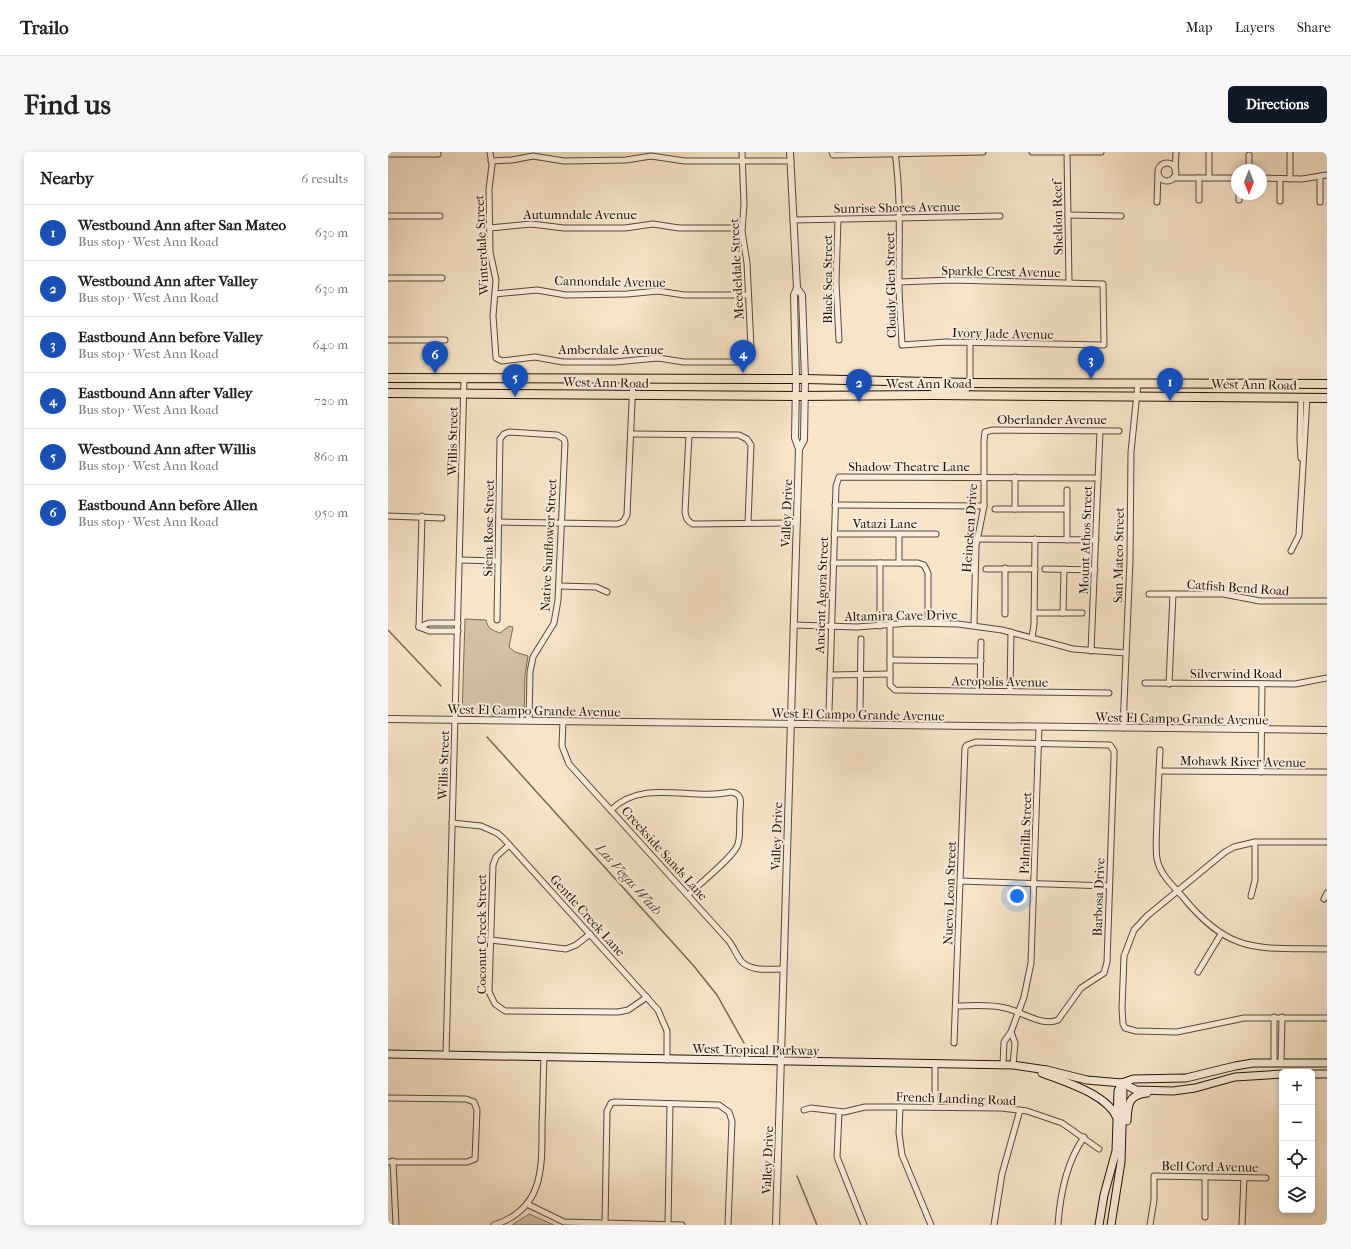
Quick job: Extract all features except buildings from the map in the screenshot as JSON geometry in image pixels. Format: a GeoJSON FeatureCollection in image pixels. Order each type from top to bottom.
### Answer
{"type":"FeatureCollection","features":[{"type":"Feature","properties":{"kind":"main road","name":"West Ann Road"},"geometry":{"type":"LineString","coordinates":[[388,379],[806,379],[970,382],[1327,384]]}},
{"type":"Feature","properties":{"kind":"main road"},"geometry":{"type":"LineString","coordinates":[[933,395],[936,389],[966,388],[970,382],[999,396]]}},
{"type":"Feature","properties":{"kind":"main road"},"geometry":{"type":"LineString","coordinates":[[1267,396],[1295,391],[1303,384]]}},
{"type":"Feature","properties":{"kind":"main road"},"geometry":{"type":"LineString","coordinates":[[1304,397],[1317,390],[1327,388]]}},
{"type":"Feature","properties":{"kind":"main road","name":"West Ann Road"},"geometry":{"type":"LineString","coordinates":[[388,392],[796,396],[1137,395],[1327,398]]}},
{"type":"Feature","properties":{"kind":"main road","name":"West Tropical Parkway"},"geometry":{"type":"LineString","coordinates":[[388,1054],[1013,1065],[1025,1066],[1087,1080],[1122,1083],[1136,1090],[1173,1091],[1195,1088],[1236,1077],[1279,1074]]}},
{"type":"Feature","properties":{"kind":"main road","name":"West Tropical Parkway"},"geometry":{"type":"LineString","coordinates":[[1122,1083],[1133,1079],[1186,1078],[1235,1066],[1278,1063],[1327,1063]]}},
{"type":"Feature","properties":{"kind":"main road"},"geometry":{"type":"LineString","coordinates":[[1025,1066],[1075,1086],[1096,1097],[1111,1107],[1118,1120]]}},
{"type":"Feature","properties":{"kind":"main road"},"geometry":{"type":"LineString","coordinates":[[1315,1074],[1327,1074]]}},
{"type":"Feature","properties":{"kind":"main road"},"geometry":{"type":"LineString","coordinates":[[1099,1225],[1104,1195],[1116,1151],[1118,1091],[1122,1083]]}},
{"type":"Feature","properties":{"kind":"main road"},"geometry":{"type":"LineString","coordinates":[[1111,1225],[1121,1162],[1122,1083]]}},
{"type":"Feature","properties":{"kind":"main road"},"geometry":{"type":"LineString","coordinates":[[1119,1182],[1125,1165],[1128,1111],[1131,1100],[1139,1094],[1173,1091]]}},
{"type":"Feature","properties":{"kind":"street","name":"Winterdale Street"},"geometry":{"type":"LineString","coordinates":[[490,152],[492,173],[489,189],[490,252],[496,280],[493,316],[494,348],[496,358],[499,360]]}},
{"type":"Feature","properties":{"kind":"street","name":"Meedeldale Street"},"geometry":{"type":"LineString","coordinates":[[742,152],[744,204],[742,228],[747,263],[751,353],[747,359]]}},
{"type":"Feature","properties":{"kind":"street","name":"Valley Drive"},"geometry":{"type":"LineString","coordinates":[[776,1225],[799,449],[795,438],[796,380],[794,296],[797,288],[790,152]]}},
{"type":"Feature","properties":{"kind":"street"},"geometry":{"type":"LineString","coordinates":[[832,154],[983,152]]}},
{"type":"Feature","properties":{"kind":"street"},"geometry":{"type":"LineString","coordinates":[[1032,152],[1101,152]]}},
{"type":"Feature","properties":{"kind":"street","name":"Sheldon Reef"},"geometry":{"type":"LineString","coordinates":[[1067,152],[1069,283]]}},
{"type":"Feature","properties":{"kind":"street"},"geometry":{"type":"LineString","coordinates":[[1173,178],[1175,172],[1176,152]]}},
{"type":"Feature","properties":{"kind":"street","name":"Cloudy Glen Street"},"geometry":{"type":"LineString","coordinates":[[896,153],[901,218],[899,282],[902,346]]}},
{"type":"Feature","properties":{"kind":"street"},"geometry":{"type":"LineString","coordinates":[[1209,153],[1209,178]]}},
{"type":"Feature","properties":{"kind":"street"},"geometry":{"type":"LineString","coordinates":[[388,154],[438,154]]}},
{"type":"Feature","properties":{"kind":"street"},"geometry":{"type":"LineString","coordinates":[[1290,154],[1290,178]]}},
{"type":"Feature","properties":{"kind":"street"},"geometry":{"type":"LineString","coordinates":[[1249,155],[1250,164]]}},
{"type":"Feature","properties":{"kind":"street"},"geometry":{"type":"LineString","coordinates":[[491,161],[533,156],[564,161],[626,160],[651,156],[685,161],[791,161]]}},
{"type":"Feature","properties":{"kind":"street"},"geometry":{"type":"LineString","coordinates":[[1157,202],[1158,172],[1160,167],[1165,164],[1173,167],[1175,172]]}},
{"type":"Feature","properties":{"kind":"street"},"geometry":{"type":"LineString","coordinates":[[1158,172],[1162,180],[1168,181],[1173,178],[1231,178]]}},
{"type":"Feature","properties":{"kind":"street"},"geometry":{"type":"LineString","coordinates":[[1267,178],[1327,175]]}},
{"type":"Feature","properties":{"kind":"street"},"geometry":{"type":"LineString","coordinates":[[1320,176],[1320,202]]}},
{"type":"Feature","properties":{"kind":"street"},"geometry":{"type":"LineString","coordinates":[[1199,178],[1199,200]]}},
{"type":"Feature","properties":{"kind":"street"},"geometry":{"type":"LineString","coordinates":[[1280,178],[1280,201]]}},
{"type":"Feature","properties":{"kind":"street"},"geometry":{"type":"LineString","coordinates":[[1068,215],[1121,216]]}},
{"type":"Feature","properties":{"kind":"street"},"geometry":{"type":"LineString","coordinates":[[388,216],[440,216]]}},
{"type":"Feature","properties":{"kind":"street","name":"Sunrise Shores Avenue"},"geometry":{"type":"LineString","coordinates":[[793,220],[1000,216]]}},
{"type":"Feature","properties":{"kind":"street","name":"Black Sea Street"},"geometry":{"type":"LineString","coordinates":[[838,219],[836,282],[839,340]]}},
{"type":"Feature","properties":{"kind":"street","name":"Autumndale Avenue"},"geometry":{"type":"LineString","coordinates":[[490,228],[531,224],[564,228],[625,228],[653,224],[679,228],[742,228]]}},
{"type":"Feature","properties":{"kind":"street"},"geometry":{"type":"LineString","coordinates":[[388,278],[442,278]]}},
{"type":"Feature","properties":{"kind":"street","name":"Sparkle Crest Avenue"},"geometry":{"type":"LineString","coordinates":[[899,282],[960,280],[1103,284],[1104,345]]}},
{"type":"Feature","properties":{"kind":"street","name":"Valley Drive"},"geometry":{"type":"LineString","coordinates":[[797,288],[802,295],[806,379],[804,440],[799,449]]}},
{"type":"Feature","properties":{"kind":"street","name":"Cannondale Avenue"},"geometry":{"type":"LineString","coordinates":[[495,294],[537,290],[566,295],[627,294],[658,291],[684,295],[748,295]]}},
{"type":"Feature","properties":{"kind":"street"},"geometry":{"type":"LineString","coordinates":[[388,340],[445,340]]}},
{"type":"Feature","properties":{"kind":"street","name":"Ivory Jade Avenue"},"geometry":{"type":"LineString","coordinates":[[902,346],[946,342],[970,344],[1104,345]]}},
{"type":"Feature","properties":{"kind":"street"},"geometry":{"type":"LineString","coordinates":[[970,344],[970,382]]}},
{"type":"Feature","properties":{"kind":"street","name":"Amberdale Avenue"},"geometry":{"type":"LineString","coordinates":[[499,360],[507,361],[535,357],[563,362],[615,362],[658,358],[684,362],[739,362],[747,359]]}},
{"type":"Feature","properties":{"kind":"street","name":"Willis Street"},"geometry":{"type":"LineString","coordinates":[[446,1056],[464,378]]}},
{"type":"Feature","properties":{"kind":"street"},"geometry":{"type":"LineString","coordinates":[[499,522],[617,524],[623,522],[627,515],[633,380]]}},
{"type":"Feature","properties":{"kind":"street","name":"San Mateo Street"},"geometry":{"type":"LineString","coordinates":[[1123,728],[1130,560],[1131,452],[1138,383]]}},
{"type":"Feature","properties":{"kind":"street"},"geometry":{"type":"LineString","coordinates":[[1291,551],[1299,535],[1302,469],[1300,440],[1304,397]]}},
{"type":"Feature","properties":{"kind":"street","name":"Oberlander Avenue"},"geometry":{"type":"LineString","coordinates":[[985,432],[993,430],[1119,431]]}},
{"type":"Feature","properties":{"kind":"street","name":"Mount Athos Street"},"geometry":{"type":"LineString","coordinates":[[1091,651],[1100,430]]}},
{"type":"Feature","properties":{"kind":"street","name":"Native Sunflower Street"},"geometry":{"type":"LineString","coordinates":[[502,436],[509,432],[552,434],[562,437],[565,443],[558,606],[554,623],[533,657],[530,672],[529,721]]}},
{"type":"Feature","properties":{"kind":"street","name":"Heineken Drive"},"geometry":{"type":"LineString","coordinates":[[974,625],[977,539],[984,506],[985,432]]}},
{"type":"Feature","properties":{"kind":"street"},"geometry":{"type":"LineString","coordinates":[[631,434],[739,435],[748,439],[751,445],[748,523]]}},
{"type":"Feature","properties":{"kind":"street"},"geometry":{"type":"LineString","coordinates":[[689,435],[685,512],[687,520],[693,524],[797,523]]}},
{"type":"Feature","properties":{"kind":"street","name":"Siena Rose Street"},"geometry":{"type":"LineString","coordinates":[[497,620],[499,443],[502,436]]}},
{"type":"Feature","properties":{"kind":"street","name":"Shadow Theatre Lane"},"geometry":{"type":"LineString","coordinates":[[836,481],[842,476],[1098,478]]}},
{"type":"Feature","properties":{"kind":"street"},"geometry":{"type":"LineString","coordinates":[[1015,477],[1015,509]]}},
{"type":"Feature","properties":{"kind":"street","name":"Ancient Agora Street"},"geometry":{"type":"LineString","coordinates":[[829,710],[836,481]]}},
{"type":"Feature","properties":{"kind":"street"},"geometry":{"type":"LineString","coordinates":[[1067,490],[1067,540]]}},
{"type":"Feature","properties":{"kind":"street"},"geometry":{"type":"LineString","coordinates":[[835,505],[984,506]]}},
{"type":"Feature","properties":{"kind":"street"},"geometry":{"type":"LineString","coordinates":[[995,509],[1067,509]]}},
{"type":"Feature","properties":{"kind":"street"},"geometry":{"type":"LineString","coordinates":[[388,516],[422,516],[442,518]]}},
{"type":"Feature","properties":{"kind":"street"},"geometry":{"type":"LineString","coordinates":[[419,627],[422,516]]}},
{"type":"Feature","properties":{"kind":"street","name":"Vatazi Lane"},"geometry":{"type":"LineString","coordinates":[[834,534],[936,534]]}},
{"type":"Feature","properties":{"kind":"street"},"geometry":{"type":"LineString","coordinates":[[899,534],[899,563]]}},
{"type":"Feature","properties":{"kind":"street"},"geometry":{"type":"LineString","coordinates":[[977,539],[1096,540]]}},
{"type":"Feature","properties":{"kind":"street"},"geometry":{"type":"LineString","coordinates":[[1032,638],[1034,613],[1035,539]]}},
{"type":"Feature","properties":{"kind":"street"},"geometry":{"type":"LineString","coordinates":[[460,560],[498,561]]}},
{"type":"Feature","properties":{"kind":"street"},"geometry":{"type":"LineString","coordinates":[[833,563],[880,562],[924,565],[928,573],[928,622]]}},
{"type":"Feature","properties":{"kind":"street"},"geometry":{"type":"LineString","coordinates":[[880,562],[880,626]]}},
{"type":"Feature","properties":{"kind":"street"},"geometry":{"type":"LineString","coordinates":[[1005,614],[1006,568]]}},
{"type":"Feature","properties":{"kind":"street"},"geometry":{"type":"LineString","coordinates":[[986,569],[1034,569]]}},
{"type":"Feature","properties":{"kind":"street"},"geometry":{"type":"LineString","coordinates":[[1045,569],[1095,570]]}},
{"type":"Feature","properties":{"kind":"street"},"geometry":{"type":"LineString","coordinates":[[1064,569],[1064,612]]}},
{"type":"Feature","properties":{"kind":"street"},"geometry":{"type":"LineString","coordinates":[[559,586],[596,587],[607,592]]}},
{"type":"Feature","properties":{"kind":"street","name":"Catfish Bend Road"},"geometry":{"type":"LineString","coordinates":[[1149,594],[1224,594],[1260,601],[1327,601]]}},
{"type":"Feature","properties":{"kind":"street"},"geometry":{"type":"LineString","coordinates":[[1169,684],[1173,594]]}},
{"type":"Feature","properties":{"kind":"street"},"geometry":{"type":"LineString","coordinates":[[1034,613],[1082,613]]}},
{"type":"Feature","properties":{"kind":"street","name":"Altamira Cave Drive"},"geometry":{"type":"LineString","coordinates":[[794,625],[880,626],[928,622],[974,625],[1011,632],[1062,647],[1091,651],[1126,653]]}},
{"type":"Feature","properties":{"kind":"street"},"geometry":{"type":"LineString","coordinates":[[419,627],[428,623],[458,623]]}},
{"type":"Feature","properties":{"kind":"street"},"geometry":{"type":"LineString","coordinates":[[830,675],[890,674],[890,625]]}},
{"type":"Feature","properties":{"kind":"street"},"geometry":{"type":"LineString","coordinates":[[419,627],[429,631],[458,631]]}},
{"type":"Feature","properties":{"kind":"street"},"geometry":{"type":"LineString","coordinates":[[1010,691],[1011,632]]}},
{"type":"Feature","properties":{"kind":"street"},"geometry":{"type":"LineString","coordinates":[[860,711],[861,638]]}},
{"type":"Feature","properties":{"kind":"street"},"geometry":{"type":"LineString","coordinates":[[980,691],[981,642]]}},
{"type":"Feature","properties":{"kind":"street"},"geometry":{"type":"LineString","coordinates":[[890,660],[981,660]]}},
{"type":"Feature","properties":{"kind":"street","name":"Acropolis Avenue"},"geometry":{"type":"LineString","coordinates":[[890,674],[891,687],[901,690],[1109,693]]}},
{"type":"Feature","properties":{"kind":"street","name":"Silverwind Road"},"geometry":{"type":"LineString","coordinates":[[1145,683],[1295,684],[1327,678]]}},
{"type":"Feature","properties":{"kind":"street"},"geometry":{"type":"LineString","coordinates":[[1261,772],[1262,684]]}},
{"type":"Feature","properties":{"kind":"street","name":"West El Campo Grande Avenue"},"geometry":{"type":"LineString","coordinates":[[388,719],[791,725],[1327,730]]}},
{"type":"Feature","properties":{"kind":"street","name":"Creekside Sands Lane"},"geometry":{"type":"LineString","coordinates":[[563,721],[562,746],[566,758],[728,940],[745,964],[757,968],[783,969]]}},
{"type":"Feature","properties":{"kind":"street","name":"Palmilla Street"},"geometry":{"type":"LineString","coordinates":[[1003,1065],[1005,1040],[1011,1032],[1028,984],[1030,968],[1039,727]]}},
{"type":"Feature","properties":{"kind":"street","name":"Nuevo Leon Street"},"geometry":{"type":"LineString","coordinates":[[954,1043],[964,752],[967,745],[976,742],[1039,743]]}},
{"type":"Feature","properties":{"kind":"street","name":"Barbosa Drive"},"geometry":{"type":"LineString","coordinates":[[1018,1012],[1048,1023],[1058,1020],[1081,988],[1104,973],[1106,969],[1114,751],[1110,745],[1039,743]]}},
{"type":"Feature","properties":{"kind":"street"},"geometry":{"type":"LineString","coordinates":[[1160,750],[1156,844],[1158,860],[1164,874],[1200,918],[1221,934],[1240,943],[1261,948],[1327,950]]}},
{"type":"Feature","properties":{"kind":"street","name":"Mohawk River Avenue"},"geometry":{"type":"LineString","coordinates":[[1159,771],[1327,772]]}},
{"type":"Feature","properties":{"kind":"street"},"geometry":{"type":"LineString","coordinates":[[611,810],[623,799],[644,793],[730,792],[737,793],[740,796],[742,803],[739,838],[735,851],[688,895]]}},
{"type":"Feature","properties":{"kind":"street","name":"Gentle Creek Lane"},"geometry":{"type":"LineString","coordinates":[[452,823],[475,825],[497,833],[590,934],[658,1010],[665,1024],[667,1037],[667,1060]]}},
{"type":"Feature","properties":{"kind":"street"},"geometry":{"type":"LineString","coordinates":[[1250,896],[1255,880],[1255,842]]}},
{"type":"Feature","properties":{"kind":"street"},"geometry":{"type":"LineString","coordinates":[[1327,842],[1255,842],[1243,844],[1225,852],[1140,923],[1130,938],[1124,956],[1122,1019],[1125,1028],[1136,1031],[1177,1032],[1231,1020],[1274,1017],[1327,1018]]}},
{"type":"Feature","properties":{"kind":"street","name":"Coconut Creek Street"},"geometry":{"type":"LineString","coordinates":[[509,845],[496,857],[493,865],[489,992],[495,1004],[505,1011],[618,1012],[628,1010],[647,997]]}},
{"type":"Feature","properties":{"kind":"street"},"geometry":{"type":"LineString","coordinates":[[960,881],[1109,886]]}},
{"type":"Feature","properties":{"kind":"street"},"geometry":{"type":"LineString","coordinates":[[1324,899],[1327,893]]}},
{"type":"Feature","properties":{"kind":"street"},"geometry":{"type":"LineString","coordinates":[[491,940],[566,949],[580,943],[590,934]]}},
{"type":"Feature","properties":{"kind":"street"},"geometry":{"type":"LineString","coordinates":[[1198,972],[1221,934]]}},
{"type":"Feature","properties":{"kind":"street"},"geometry":{"type":"LineString","coordinates":[[956,1006],[1000,1007],[1018,1012]]}},
{"type":"Feature","properties":{"kind":"street"},"geometry":{"type":"LineString","coordinates":[[1274,1017],[1274,1036],[1279,1069]]}},
{"type":"Feature","properties":{"kind":"street"},"geometry":{"type":"LineString","coordinates":[[1278,1063],[1282,1036],[1282,1017]]}},
{"type":"Feature","properties":{"kind":"street"},"geometry":{"type":"LineString","coordinates":[[1011,1032],[1014,1039],[1013,1065]]}},
{"type":"Feature","properties":{"kind":"street"},"geometry":{"type":"LineString","coordinates":[[1274,1036],[1282,1036]]}},
{"type":"Feature","properties":{"kind":"street"},"geometry":{"type":"LineString","coordinates":[[1004,1046],[1014,1047]]}},
{"type":"Feature","properties":{"kind":"street"},"geometry":{"type":"LineString","coordinates":[[494,1225],[512,1217],[527,1204],[536,1188],[541,1172],[544,1057]]}},
{"type":"Feature","properties":{"kind":"street"},"geometry":{"type":"LineString","coordinates":[[934,1107],[935,1063]]}},
{"type":"Feature","properties":{"kind":"street"},"geometry":{"type":"LineString","coordinates":[[388,1098],[466,1099],[474,1102],[477,1110],[475,1159],[467,1162],[391,1162],[396,1225]]}},
{"type":"Feature","properties":{"kind":"street"},"geometry":{"type":"LineString","coordinates":[[604,1224],[607,1111],[611,1103],[615,1102],[718,1105],[727,1109],[732,1121],[728,1225]]}},
{"type":"Feature","properties":{"kind":"street"},"geometry":{"type":"LineString","coordinates":[[668,1225],[670,1104]]}},
{"type":"Feature","properties":{"kind":"street","name":"French Landing Road"},"geometry":{"type":"LineString","coordinates":[[804,1110],[811,1108],[839,1112],[865,1107],[1001,1108],[1020,1110],[1056,1120],[1099,1149]]}},
{"type":"Feature","properties":{"kind":"street"},"geometry":{"type":"LineString","coordinates":[[900,1107],[899,1133],[902,1154],[931,1225]]}},
{"type":"Feature","properties":{"kind":"street"},"geometry":{"type":"LineString","coordinates":[[994,1225],[1002,1174],[1020,1110]]}},
{"type":"Feature","properties":{"kind":"street"},"geometry":{"type":"LineString","coordinates":[[839,1112],[837,1157],[864,1225]]}},
{"type":"Feature","properties":{"kind":"street"},"geometry":{"type":"LineString","coordinates":[[1058,1225],[1060,1206],[1068,1168],[1076,1150],[1084,1138]]}},
{"type":"Feature","properties":{"kind":"street","name":"Bell Cord Avenue"},"geometry":{"type":"LineString","coordinates":[[1150,1225],[1154,1200],[1154,1176],[1266,1178]]}},
{"type":"Feature","properties":{"kind":"street"},"geometry":{"type":"LineString","coordinates":[[1205,1177],[1205,1217]]}},
{"type":"Feature","properties":{"kind":"street"},"geometry":{"type":"LineString","coordinates":[[1242,1225],[1244,1178]]}},
{"type":"Feature","properties":{"kind":"street"},"geometry":{"type":"LineString","coordinates":[[527,1204],[564,1222],[682,1225]]}},
{"type":"Feature","properties":{"kind":"shaded area"},"geometry":{"type":"Polygon","coordinates":[[[465,619],[486,620],[491,629],[500,633],[509,626],[513,627],[509,647],[515,652],[528,656],[525,675],[524,715],[462,715],[465,619]]]}},
{"type":"Feature","properties":{"kind":"shaded area"},"geometry":{"type":"Polygon","coordinates":[[[529,1214],[554,1225],[512,1225],[529,1214]]]}},
{"type":"Feature","properties":{"kind":"waterway","name":"Las Vegas Wash"},"geometry":{"type":"LineString","coordinates":[[388,630],[441,686]]}},
{"type":"Feature","properties":{"kind":"waterway","name":"Las Vegas Wash"},"geometry":{"type":"LineString","coordinates":[[487,737],[693,965],[717,995],[744,1043]]}},
{"type":"Feature","properties":{"kind":"waterway","name":"Las Vegas Wash"},"geometry":{"type":"LineString","coordinates":[[797,1176],[817,1225]]}},
{"type":"Feature","properties":{"kind":"place","name":"Eastbound Ann after Valley"},"geometry":{"type":"Point","coordinates":[743,373]}},
{"type":"Feature","properties":{"kind":"place","name":"Eastbound Ann before Allen"},"geometry":{"type":"Point","coordinates":[435,374]}},
{"type":"Feature","properties":{"kind":"place","name":"Eastbound Ann before Valley"},"geometry":{"type":"Point","coordinates":[1091,379]}},
{"type":"Feature","properties":{"kind":"place","name":"Westbound Ann after Willis"},"geometry":{"type":"Point","coordinates":[515,397]}},
{"type":"Feature","properties":{"kind":"place","name":"Westbound Ann after San Mateo"},"geometry":{"type":"Point","coordinates":[1170,401]}},
{"type":"Feature","properties":{"kind":"place","name":"Westbound Ann after Valley"},"geometry":{"type":"Point","coordinates":[859,402]}}]}
